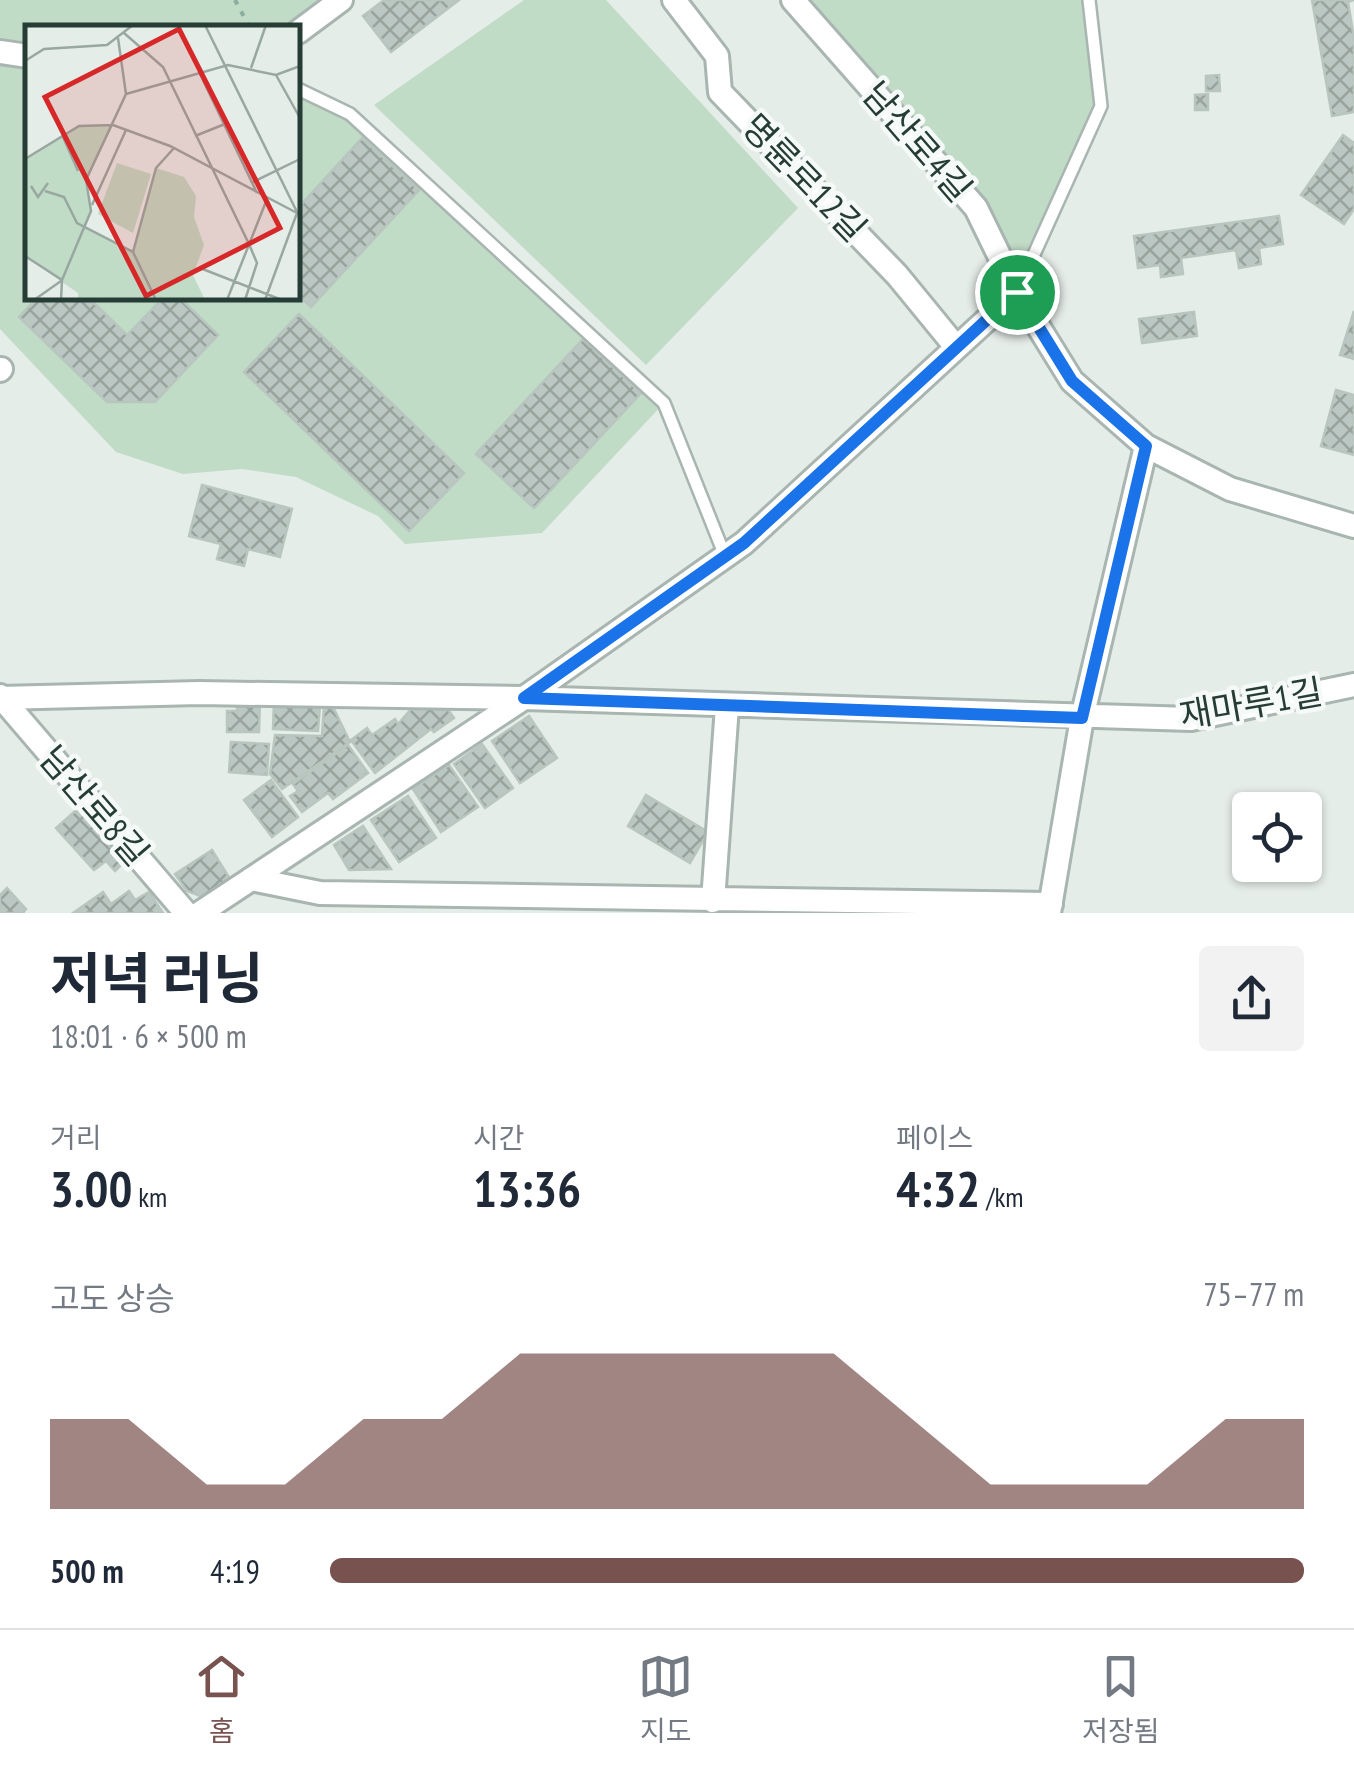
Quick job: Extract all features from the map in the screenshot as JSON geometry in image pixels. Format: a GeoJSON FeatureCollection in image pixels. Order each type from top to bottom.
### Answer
{"type":"FeatureCollection","features":[{"type":"Feature","properties":{"kind":"street"},"geometry":{"type":"LineString","coordinates":[[300,30],[340,0]]}},
{"type":"Feature","properties":{"kind":"street","name":"명륜로12길"},"geometry":{"type":"LineString","coordinates":[[674,0],[717,56],[720,92],[898,275],[956,348]]}},
{"type":"Feature","properties":{"kind":"street","name":"남산로4길"},"geometry":{"type":"LineString","coordinates":[[793,0],[976,208],[1017,292],[1072,381],[1146,446],[1230,489],[1354,526]]}},
{"type":"Feature","properties":{"kind":"street"},"geometry":{"type":"LineString","coordinates":[[0,52],[25,56]]}},
{"type":"Feature","properties":{"kind":"street"},"geometry":{"type":"LineString","coordinates":[[200,913],[524,698],[724,556],[1017,292]]}},
{"type":"Feature","properties":{"kind":"street"},"geometry":{"type":"LineString","coordinates":[[251,880],[319,903],[714,901],[1050,909],[1082,718],[1146,446]]}},
{"type":"Feature","properties":{"kind":"street","name":"재마루1길"},"geometry":{"type":"LineString","coordinates":[[524,698],[1192,719],[1354,685]]}},
{"type":"Feature","properties":{"kind":"street","name":"남산로8길"},"geometry":{"type":"LineString","coordinates":[[1,698],[199,693],[524,698]]}},
{"type":"Feature","properties":{"kind":"street","name":"남산로8길"},"geometry":{"type":"LineString","coordinates":[[1,698],[186,913]]}},
{"type":"Feature","properties":{"kind":"street"},"geometry":{"type":"LineString","coordinates":[[714,901],[727,706]]}},
{"type":"Feature","properties":{"kind":"lane"},"geometry":{"type":"LineString","coordinates":[[1017,292],[1101,106],[1089,0]]}},
{"type":"Feature","properties":{"kind":"lane"},"geometry":{"type":"LineString","coordinates":[[300,91],[350,114],[664,403],[724,556]]}},
{"type":"Feature","properties":{"kind":"path"},"geometry":{"type":"LineString","coordinates":[[235,0],[248,25]]}},
{"type":"Feature","properties":{"kind":"green space"},"geometry":{"type":"Polygon","coordinates":[[[0,0],[341,0],[300,27],[25,25],[25,300],[300,300],[300,90],[350,114],[664,403],[542,533],[405,544],[378,516],[296,477],[242,469],[183,474],[116,452],[0,329],[0,0]]]}},
{"type":"Feature","properties":{"kind":"green space"},"geometry":{"type":"Polygon","coordinates":[[[524,0],[606,0],[798,208],[646,365],[374,105],[524,0]]]}},
{"type":"Feature","properties":{"kind":"green space"},"geometry":{"type":"Polygon","coordinates":[[[793,0],[1089,0],[1101,106],[1017,292],[976,208],[793,0]]]}},
{"type":"Feature","properties":{"kind":"building"},"geometry":{"type":"Polygon","coordinates":[[[384,0],[459,0],[391,52],[363,16],[384,0]]]}},
{"type":"Feature","properties":{"kind":"building"},"geometry":{"type":"Polygon","coordinates":[[[1312,0],[1354,0],[1348,2],[1354,38],[1354,112],[1332,116],[1312,0]]]}},
{"type":"Feature","properties":{"kind":"building"},"geometry":{"type":"Polygon","coordinates":[[[1219,75],[1220,91],[1206,91],[1206,76],[1219,75]]]}},
{"type":"Feature","properties":{"kind":"building"},"geometry":{"type":"Polygon","coordinates":[[[1208,94],[1208,110],[1195,110],[1195,95],[1208,94]]]}},
{"type":"Feature","properties":{"kind":"building"},"geometry":{"type":"Polygon","coordinates":[[[1343,135],[1354,143],[1354,209],[1344,224],[1301,195],[1343,135]]]}},
{"type":"Feature","properties":{"kind":"building"},"geometry":{"type":"Polygon","coordinates":[[[362,138],[419,190],[311,307],[300,297],[300,206],[362,138]]]}},
{"type":"Feature","properties":{"kind":"building"},"geometry":{"type":"Polygon","coordinates":[[[1279,216],[1283,244],[1259,248],[1261,264],[1239,268],[1236,250],[1181,258],[1183,274],[1161,277],[1160,265],[1138,268],[1134,236],[1279,216]]]}},
{"type":"Feature","properties":{"kind":"building"},"geometry":{"type":"Polygon","coordinates":[[[35,300],[91,300],[127,335],[161,300],[182,300],[218,335],[155,402],[107,402],[19,317],[35,300]]]}},
{"type":"Feature","properties":{"kind":"building"},"geometry":{"type":"Polygon","coordinates":[[[1354,311],[1354,359],[1340,355],[1354,311]]]}},
{"type":"Feature","properties":{"kind":"building"},"geometry":{"type":"Polygon","coordinates":[[[1194,312],[1197,336],[1142,343],[1139,319],[1194,312]]]}},
{"type":"Feature","properties":{"kind":"building"},"geometry":{"type":"Polygon","coordinates":[[[299,314],[464,473],[409,531],[244,372],[299,314]]]}},
{"type":"Feature","properties":{"kind":"building"},"geometry":{"type":"Polygon","coordinates":[[[583,339],[641,393],[534,508],[476,454],[583,339]]]}},
{"type":"Feature","properties":{"kind":"building"},"geometry":{"type":"Polygon","coordinates":[[[1336,390],[1354,395],[1354,455],[1321,446],[1336,390]]]}},
{"type":"Feature","properties":{"kind":"building"},"geometry":{"type":"Polygon","coordinates":[[[202,485],[292,509],[280,557],[248,549],[244,566],[217,559],[221,544],[189,536],[202,485]]]}},
{"type":"Feature","properties":{"kind":"building"},"geometry":{"type":"Polygon","coordinates":[[[237,699],[260,699],[259,732],[227,732],[227,711],[237,711],[237,699]]]}},
{"type":"Feature","properties":{"kind":"building"},"geometry":{"type":"Polygon","coordinates":[[[274,702],[320,704],[318,731],[273,729],[274,702]]]}},
{"type":"Feature","properties":{"kind":"building"},"geometry":{"type":"Polygon","coordinates":[[[324,706],[334,709],[350,742],[282,789],[270,774],[275,735],[322,736],[324,706]]]}},
{"type":"Feature","properties":{"kind":"building"},"geometry":{"type":"Polygon","coordinates":[[[412,708],[447,708],[454,718],[434,732],[431,729],[375,773],[351,740],[367,728],[372,735],[395,719],[398,724],[412,708]]]}},
{"type":"Feature","properties":{"kind":"building"},"geometry":{"type":"Polygon","coordinates":[[[529,716],[557,758],[520,783],[492,741],[529,716]]]}},
{"type":"Feature","properties":{"kind":"building"},"geometry":{"type":"Polygon","coordinates":[[[231,742],[269,744],[267,775],[229,772],[231,742]]]}},
{"type":"Feature","properties":{"kind":"building"},"geometry":{"type":"Polygon","coordinates":[[[482,744],[513,788],[485,808],[454,764],[482,744]]]}},
{"type":"Feature","properties":{"kind":"building"},"geometry":{"type":"Polygon","coordinates":[[[348,745],[368,773],[333,799],[328,793],[302,812],[290,796],[298,791],[293,784],[348,745]]]}},
{"type":"Feature","properties":{"kind":"building"},"geometry":{"type":"Polygon","coordinates":[[[449,765],[478,807],[441,832],[413,789],[449,765]]]}},
{"type":"Feature","properties":{"kind":"building"},"geometry":{"type":"Polygon","coordinates":[[[271,780],[298,817],[272,837],[244,800],[271,780]]]}},
{"type":"Feature","properties":{"kind":"building"},"geometry":{"type":"Polygon","coordinates":[[[646,795],[708,832],[690,863],[628,826],[646,795]]]}},
{"type":"Feature","properties":{"kind":"building"},"geometry":{"type":"Polygon","coordinates":[[[408,796],[436,838],[399,862],[371,820],[408,796]]]}},
{"type":"Feature","properties":{"kind":"building"},"geometry":{"type":"Polygon","coordinates":[[[83,804],[130,857],[115,871],[106,861],[94,870],[56,828],[83,804]]]}},
{"type":"Feature","properties":{"kind":"building"},"geometry":{"type":"Polygon","coordinates":[[[363,826],[391,869],[349,870],[334,845],[363,826]]]}},
{"type":"Feature","properties":{"kind":"building"},"geometry":{"type":"Polygon","coordinates":[[[212,850],[230,879],[203,897],[187,891],[175,874],[212,850]]]}},
{"type":"Feature","properties":{"kind":"building"},"geometry":{"type":"Polygon","coordinates":[[[7,888],[26,909],[23,913],[0,913],[0,895],[7,888]]]}},
{"type":"Feature","properties":{"kind":"building"},"geometry":{"type":"Polygon","coordinates":[[[129,891],[135,900],[149,892],[163,913],[73,913],[103,892],[111,904],[129,891]]]}},
{"type":"Feature","properties":{"kind":"route"},"geometry":{"type":"LineString","coordinates":[[1017,292],[1072,381],[1146,446],[1082,718],[524,698],[744,543],[1017,292]]}}]}
